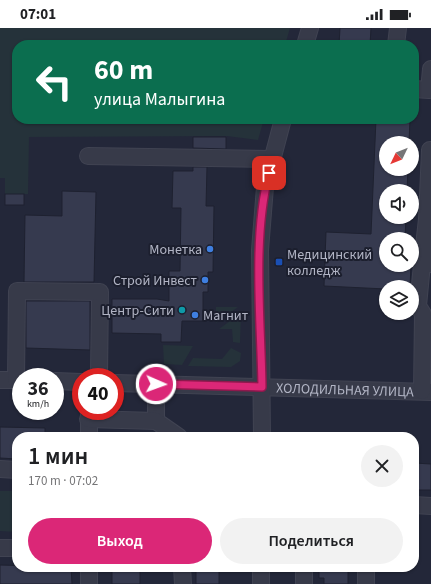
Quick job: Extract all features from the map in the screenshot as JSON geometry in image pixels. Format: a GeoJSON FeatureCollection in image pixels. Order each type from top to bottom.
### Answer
{"type":"FeatureCollection","features":[{"type":"Feature","properties":{"kind":"street"},"geometry":{"type":"LineString","coordinates":[[306,40],[310,28]]}},
{"type":"Feature","properties":{"kind":"street"},"geometry":{"type":"LineString","coordinates":[[397,40],[398,28]]}},
{"type":"Feature","properties":{"kind":"street"},"geometry":{"type":"LineString","coordinates":[[419,89],[429,90],[431,70]]}},
{"type":"Feature","properties":{"kind":"street"},"geometry":{"type":"LineString","coordinates":[[262,432],[260,250],[266,187],[282,124]]}},
{"type":"Feature","properties":{"kind":"street"},"geometry":{"type":"LineString","coordinates":[[426,392],[423,314],[418,306],[426,264],[430,150]]}},
{"type":"Feature","properties":{"kind":"street"},"geometry":{"type":"LineString","coordinates":[[88,156],[273,159]]}},
{"type":"Feature","properties":{"kind":"street"},"geometry":{"type":"LineString","coordinates":[[13,368],[17,291],[100,292],[99,368]]}},
{"type":"Feature","properties":{"kind":"street","name":"ХОЛОДИЛЬНАЯ УЛИЦА"},"geometry":{"type":"LineString","coordinates":[[124,383],[426,392]]}},
{"type":"Feature","properties":{"kind":"street"},"geometry":{"type":"LineString","coordinates":[[156,384],[156,421]]}},
{"type":"Feature","properties":{"kind":"street"},"geometry":{"type":"LineString","coordinates":[[124,418],[156,421],[172,432]]}},
{"type":"Feature","properties":{"kind":"street"},"geometry":{"type":"LineString","coordinates":[[88,420],[88,432]]}},
{"type":"Feature","properties":{"kind":"street"},"geometry":{"type":"LineString","coordinates":[[0,469],[12,470]]}},
{"type":"Feature","properties":{"kind":"street"},"geometry":{"type":"LineString","coordinates":[[419,505],[431,506]]}},
{"type":"Feature","properties":{"kind":"street"},"geometry":{"type":"LineString","coordinates":[[0,548],[12,548]]}},
{"type":"Feature","properties":{"kind":"street"},"geometry":{"type":"LineString","coordinates":[[89,572],[89,584]]}},
{"type":"Feature","properties":{"kind":"street"},"geometry":{"type":"LineString","coordinates":[[182,572],[183,584]]}},
{"type":"Feature","properties":{"kind":"street"},"geometry":{"type":"LineString","coordinates":[[261,572],[261,584]]}},
{"type":"Feature","properties":{"kind":"street"},"geometry":{"type":"LineString","coordinates":[[304,572],[304,584]]}},
{"type":"Feature","properties":{"kind":"street"},"geometry":{"type":"LineString","coordinates":[[366,572],[366,584]]}},
{"type":"Feature","properties":{"kind":"shaded area"},"geometry":{"type":"Polygon","coordinates":[[[0,28],[290,28],[286,40],[12,40],[12,124],[263,124],[258,140],[227,136],[29,137],[28,194],[5,194],[5,178],[0,178],[0,28]]]}},
{"type":"Feature","properties":{"kind":"shaded area"},"geometry":{"type":"Polygon","coordinates":[[[216,307],[238,307],[216,323],[216,307]]]}},
{"type":"Feature","properties":{"kind":"shaded area"},"geometry":{"type":"Polygon","coordinates":[[[241,313],[240,343],[233,342],[232,329],[219,329],[241,313]]]}},
{"type":"Feature","properties":{"kind":"shaded area"},"geometry":{"type":"Polygon","coordinates":[[[163,345],[193,346],[182,365],[164,364],[163,345]]]}},
{"type":"Feature","properties":{"kind":"shaded area"},"geometry":{"type":"Polygon","coordinates":[[[231,348],[241,353],[240,361],[231,367],[188,366],[193,358],[222,359],[231,348]]]}},
{"type":"Feature","properties":{"kind":"shaded area"},"geometry":{"type":"Polygon","coordinates":[[[0,491],[12,491],[12,532],[0,531],[0,491]]]}},
{"type":"Feature","properties":{"kind":"building"},"geometry":{"type":"Polygon","coordinates":[[[340,28],[371,28],[370,40],[339,40],[340,28]]]}},
{"type":"Feature","properties":{"kind":"building"},"geometry":{"type":"Polygon","coordinates":[[[376,124],[410,124],[409,136],[379,136],[379,176],[408,176],[407,184],[379,184],[379,224],[406,224],[405,232],[379,232],[379,272],[411,272],[410,280],[379,280],[379,289],[324,286],[326,232],[371,234],[376,124]]]}},
{"type":"Feature","properties":{"kind":"building"},"geometry":{"type":"Polygon","coordinates":[[[193,137],[226,137],[226,149],[193,148],[193,137]]]}},
{"type":"Feature","properties":{"kind":"building"},"geometry":{"type":"Polygon","coordinates":[[[193,167],[207,167],[206,206],[214,206],[213,272],[208,272],[208,292],[203,292],[203,321],[182,321],[181,342],[161,342],[161,334],[112,333],[112,299],[157,299],[169,301],[169,271],[180,271],[181,208],[172,208],[173,171],[193,171],[193,167]]]}},
{"type":"Feature","properties":{"kind":"building"},"geometry":{"type":"Polygon","coordinates":[[[62,191],[96,192],[94,282],[24,282],[25,215],[62,216],[62,191]]]}},
{"type":"Feature","properties":{"kind":"building"},"geometry":{"type":"Polygon","coordinates":[[[5,194],[24,194],[24,205],[5,205],[5,194]]]}},
{"type":"Feature","properties":{"kind":"building"},"geometry":{"type":"Polygon","coordinates":[[[26,301],[90,301],[90,350],[26,348],[26,301]]]}},
{"type":"Feature","properties":{"kind":"building"},"geometry":{"type":"Polygon","coordinates":[[[0,427],[45,428],[45,432],[12,432],[12,459],[0,458],[0,427]]]}},
{"type":"Feature","properties":{"kind":"building"},"geometry":{"type":"Polygon","coordinates":[[[419,463],[431,464],[431,490],[419,490],[419,463]]]}},
{"type":"Feature","properties":{"kind":"building"},"geometry":{"type":"Polygon","coordinates":[[[0,565],[12,565],[12,572],[71,572],[72,584],[0,584],[0,565]]]}},
{"type":"Feature","properties":{"kind":"building"},"geometry":{"type":"Polygon","coordinates":[[[112,572],[140,572],[140,584],[112,584],[112,572]]]}},
{"type":"Feature","properties":{"kind":"building"},"geometry":{"type":"Polygon","coordinates":[[[196,572],[219,572],[219,584],[196,584],[196,572]]]}},
{"type":"Feature","properties":{"kind":"building"},"geometry":{"type":"Polygon","coordinates":[[[319,572],[348,572],[348,584],[324,584],[324,578],[319,578],[319,572]]]}},
{"type":"Feature","properties":{"kind":"place","name":"Монетка"},"geometry":{"type":"Point","coordinates":[210,249]}},
{"type":"Feature","properties":{"kind":"place","name":"Медицинский колледж"},"geometry":{"type":"Point","coordinates":[279,262]}},
{"type":"Feature","properties":{"kind":"place","name":"Строй Инвест"},"geometry":{"type":"Point","coordinates":[205,280]}},
{"type":"Feature","properties":{"kind":"place","name":"Центр-Сити"},"geometry":{"type":"Point","coordinates":[182,310]}},
{"type":"Feature","properties":{"kind":"place","name":"Магнит"},"geometry":{"type":"Point","coordinates":[195,315]}},
{"type":"Feature","properties":{"kind":"route"},"geometry":{"type":"LineString","coordinates":[[156,384],[262,387],[260,250],[266,187],[269,173]]}}]}
